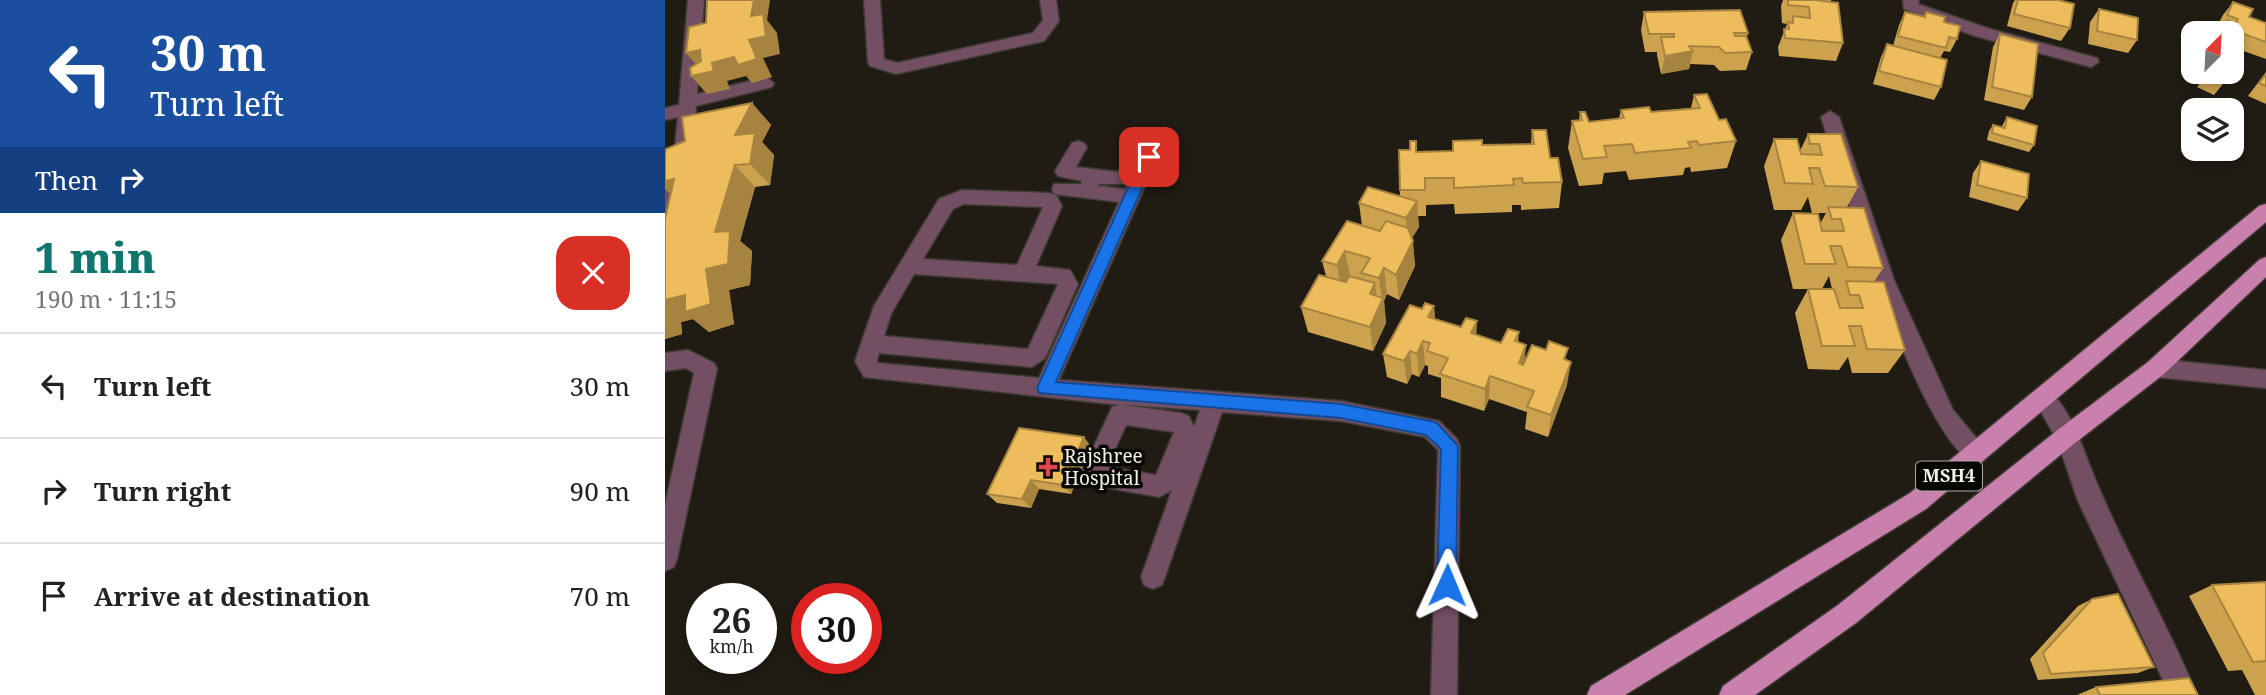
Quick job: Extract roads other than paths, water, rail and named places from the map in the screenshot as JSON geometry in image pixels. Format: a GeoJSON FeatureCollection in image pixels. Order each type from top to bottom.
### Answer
{"type":"FeatureCollection","features":[{"type":"Feature","properties":{"kind":"main road","name":"MSH4"},"geometry":{"type":"LineString","coordinates":[[1600,695],[1918,501],[2266,211]]}},
{"type":"Feature","properties":{"kind":"main road","name":"MSH4"},"geometry":{"type":"LineString","coordinates":[[1732,695],[1846,614],[2156,368],[2266,265]]}},
{"type":"Feature","properties":{"kind":"street"},"geometry":{"type":"LineString","coordinates":[[665,212],[683,156],[697,0]]}},
{"type":"Feature","properties":{"kind":"street"},"geometry":{"type":"LineString","coordinates":[[872,0],[876,62],[896,69],[1038,37],[1051,21],[1048,0]]}},
{"type":"Feature","properties":{"kind":"street"},"geometry":{"type":"LineString","coordinates":[[1911,0],[1910,6],[1981,32],[2091,62]]}},
{"type":"Feature","properties":{"kind":"street"},"geometry":{"type":"LineString","coordinates":[[665,114],[766,83]]}},
{"type":"Feature","properties":{"kind":"street"},"geometry":{"type":"LineString","coordinates":[[1830,117],[1884,280],[1945,416],[1976,454]]}},
{"type":"Feature","properties":{"kind":"street"},"geometry":{"type":"LineString","coordinates":[[1079,147],[1064,171],[1090,185],[1131,197]]}},
{"type":"Feature","properties":{"kind":"street"},"geometry":{"type":"LineString","coordinates":[[1045,388],[1131,197],[1142,157],[1123,179],[1062,190]]}},
{"type":"Feature","properties":{"kind":"street"},"geometry":{"type":"LineString","coordinates":[[1023,273],[1053,206],[1049,200],[961,197],[946,204],[881,312],[866,361],[872,371],[1045,388],[1124,405],[1181,422],[1185,431],[1187,452],[1153,576]]}},
{"type":"Feature","properties":{"kind":"street"},"geometry":{"type":"LineString","coordinates":[[871,344],[1032,358],[1038,352],[1068,284],[1063,276],[908,266]]}},
{"type":"Feature","properties":{"kind":"street"},"geometry":{"type":"LineString","coordinates":[[665,362],[688,359],[706,369],[665,559]]}},
{"type":"Feature","properties":{"kind":"street"},"geometry":{"type":"LineString","coordinates":[[2156,368],[2266,379]]}},
{"type":"Feature","properties":{"kind":"street"},"geometry":{"type":"LineString","coordinates":[[2044,398],[2067,436],[2090,501],[2184,695]]}},
{"type":"Feature","properties":{"kind":"street"},"geometry":{"type":"LineString","coordinates":[[1124,405],[1214,402],[1341,411],[1431,428],[1449,446],[1444,695]]}},
{"type":"Feature","properties":{"kind":"street"},"geometry":{"type":"LineString","coordinates":[[1124,405],[1093,472],[1097,476],[1159,486],[1166,481],[1187,452],[1214,402]]}},
{"type":"Feature","properties":{"kind":"place","name":"Rajshree Hospital"},"geometry":{"type":"Point","coordinates":[1048,467]}}]}
